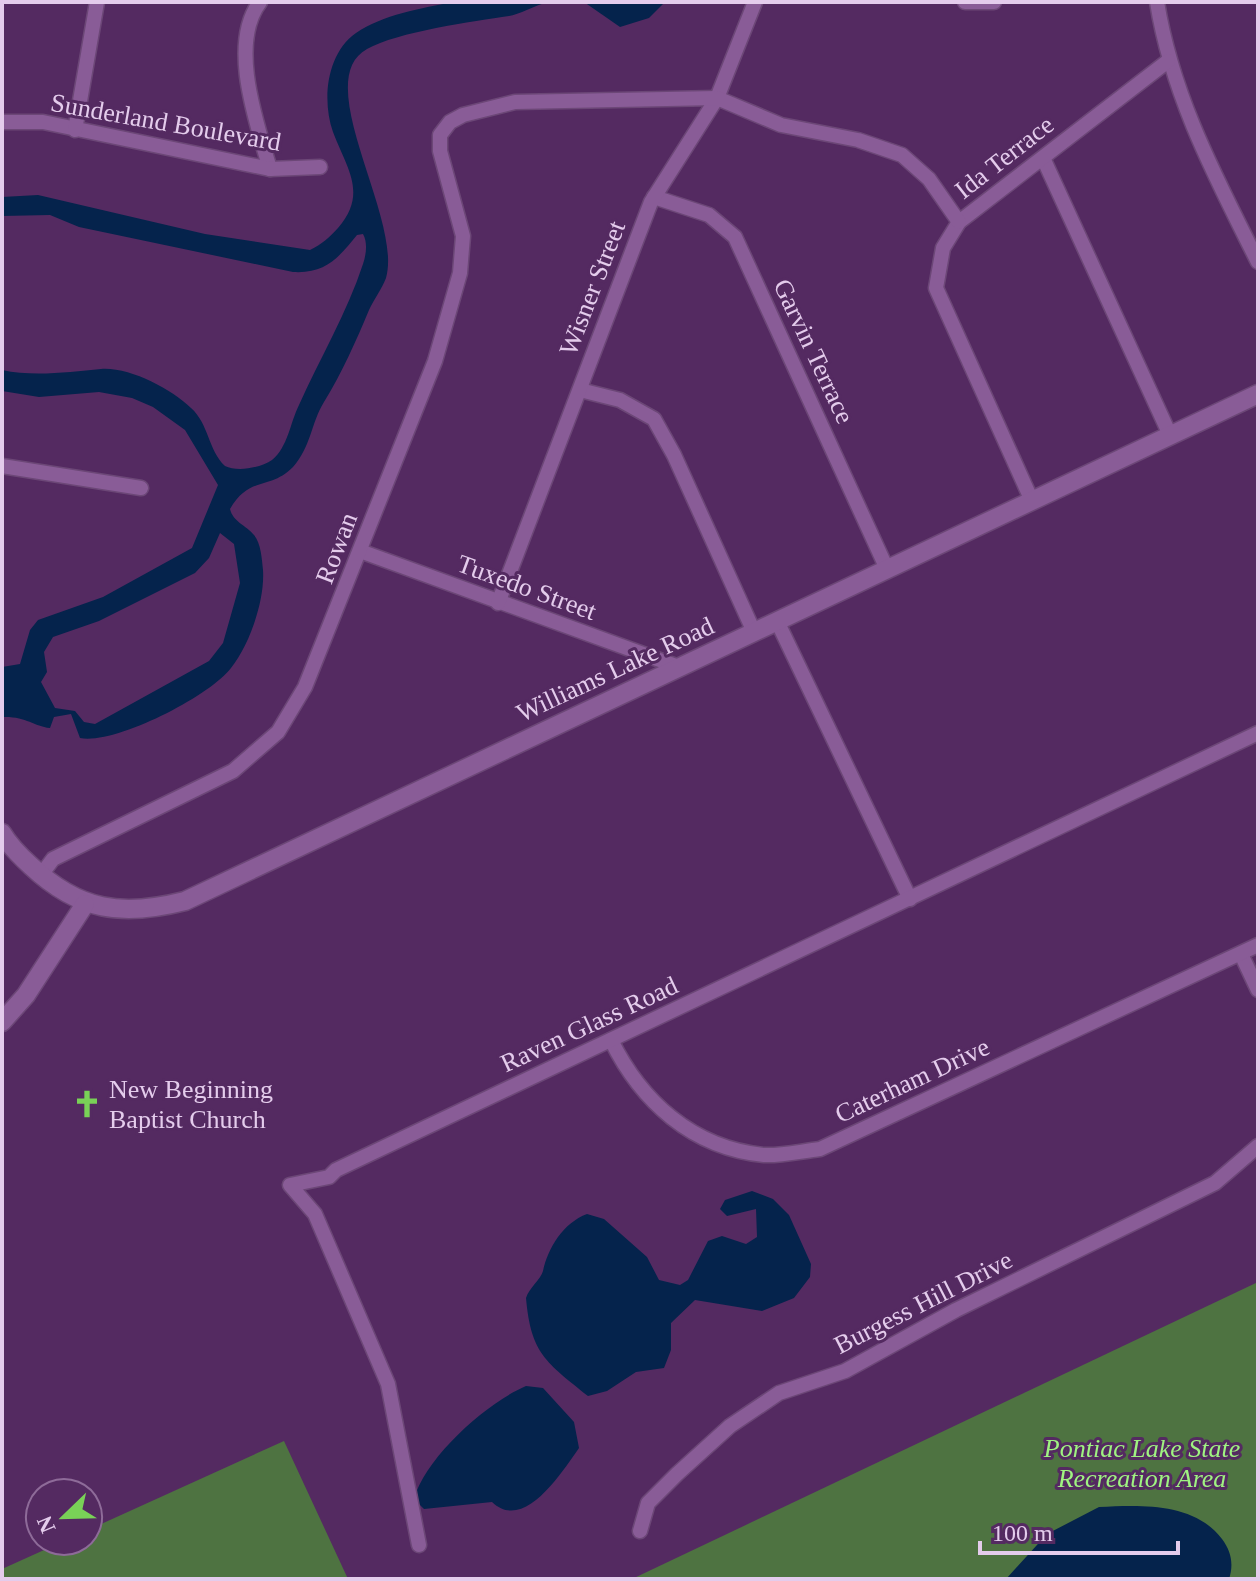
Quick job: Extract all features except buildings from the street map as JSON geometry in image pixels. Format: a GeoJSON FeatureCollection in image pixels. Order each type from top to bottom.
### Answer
{"type":"FeatureCollection","features":[{"type":"Feature","properties":{"kind":"main road","name":"Williams Lake Road"},"geometry":{"type":"LineString","coordinates":[[2,833],[41,875],[85,904],[136,909],[167,906],[202,895],[1258,394]]}},
{"type":"Feature","properties":{"kind":"main road"},"geometry":{"type":"LineString","coordinates":[[2,1022],[26,995],[85,904]]}},
{"type":"Feature","properties":{"kind":"street"},"geometry":{"type":"LineString","coordinates":[[75,130],[97,2]]}},
{"type":"Feature","properties":{"kind":"street"},"geometry":{"type":"LineString","coordinates":[[260,2],[249,30],[246,73],[270,169]]}},
{"type":"Feature","properties":{"kind":"street","name":"Wisner Street"},"geometry":{"type":"LineString","coordinates":[[498,603],[654,197],[717,98],[755,2]]}},
{"type":"Feature","properties":{"kind":"street"},"geometry":{"type":"LineString","coordinates":[[965,2],[994,2]]}},
{"type":"Feature","properties":{"kind":"street"},"geometry":{"type":"LineString","coordinates":[[1157,2],[1168,61],[1207,160],[1258,262]]}},
{"type":"Feature","properties":{"kind":"street","name":"Ida Terrace"},"geometry":{"type":"LineString","coordinates":[[1032,501],[936,288],[943,248],[959,222],[1168,61]]}},
{"type":"Feature","properties":{"kind":"street"},"geometry":{"type":"LineString","coordinates":[[717,98],[781,125],[858,140],[902,155],[929,179],[959,222]]}},
{"type":"Feature","properties":{"kind":"street","name":"Rowan"},"geometry":{"type":"LineString","coordinates":[[41,875],[53,859],[233,771],[278,732],[305,687],[435,361],[460,273],[463,236],[440,151],[440,135],[450,122],[463,115],[515,102],[717,98]]}},
{"type":"Feature","properties":{"kind":"street","name":"Sunderland Boulevard"},"geometry":{"type":"LineString","coordinates":[[2,122],[43,122],[270,169],[320,167]]}},
{"type":"Feature","properties":{"kind":"street"},"geometry":{"type":"LineString","coordinates":[[1043,158],[1170,435]]}},
{"type":"Feature","properties":{"kind":"street","name":"Garvin Terrace"},"geometry":{"type":"LineString","coordinates":[[654,197],[709,215],[735,237],[887,569]]}},
{"type":"Feature","properties":{"kind":"street"},"geometry":{"type":"LineString","coordinates":[[580,390],[620,400],[654,419],[681,469],[754,632]]}},
{"type":"Feature","properties":{"kind":"street"},"geometry":{"type":"LineString","coordinates":[[2,466],[141,488]]}},
{"type":"Feature","properties":{"kind":"street","name":"Tuxedo Street"},"geometry":{"type":"LineString","coordinates":[[360,551],[679,667]]}},
{"type":"Feature","properties":{"kind":"street"},"geometry":{"type":"LineString","coordinates":[[777,621],[910,899]]}},
{"type":"Feature","properties":{"kind":"street","name":"Raven Glass Road"},"geometry":{"type":"LineString","coordinates":[[419,1545],[388,1384],[315,1214],[290,1185],[329,1177],[373,1152],[1258,733]]}},
{"type":"Feature","properties":{"kind":"street","name":"Caterham Drive"},"geometry":{"type":"LineString","coordinates":[[611,1040],[636,1086],[665,1115],[710,1142],[764,1155],[820,1149],[1258,945]]}},
{"type":"Feature","properties":{"kind":"street"},"geometry":{"type":"LineString","coordinates":[[1241,954],[1258,990]]}},
{"type":"Feature","properties":{"kind":"street","name":"Burgess Hill Drive"},"geometry":{"type":"LineString","coordinates":[[640,1531],[648,1503],[677,1474],[730,1426],[779,1393],[845,1371],[956,1310],[1215,1183],[1258,1146]]}},
{"type":"Feature","properties":{"kind":"green space","name":"Pontiac Lake State Recreation Area"},"geometry":{"type":"Polygon","coordinates":[[[1258,1282],[1258,1579],[632,1579],[1258,1282]]]}},
{"type":"Feature","properties":{"kind":"green space"},"geometry":{"type":"Polygon","coordinates":[[[284,1441],[348,1579],[2,1579],[2,1569],[29,1557],[104,1557],[104,1523],[284,1441]]]}},
{"type":"Feature","properties":{"kind":"water"},"geometry":{"type":"Polygon","coordinates":[[[454,2],[548,2],[513,15],[397,37],[367,49],[352,66],[348,90],[352,120],[382,221],[388,252],[386,278],[299,459],[276,479],[245,491],[230,509],[256,538],[263,570],[259,608],[238,658],[220,679],[203,692],[161,716],[115,734],[80,738],[71,714],[54,717],[50,728],[2,717],[2,667],[20,664],[30,630],[38,620],[103,597],[192,548],[218,485],[185,430],[153,407],[132,398],[99,392],[39,397],[2,391],[2,370],[39,374],[112,369],[137,375],[173,394],[197,414],[219,460],[225,466],[242,469],[262,465],[277,455],[285,442],[299,405],[349,300],[363,264],[366,241],[363,234],[357,235],[338,257],[323,267],[293,272],[79,227],[50,215],[2,216],[2,197],[38,195],[205,234],[310,250],[338,228],[352,203],[352,181],[333,132],[328,106],[329,79],[338,53],[356,33],[378,21],[454,2]],[[220,533],[209,558],[195,573],[99,621],[53,637],[44,652],[47,672],[41,682],[55,708],[75,711],[84,722],[95,724],[209,661],[223,643],[240,583],[234,544],[220,533]]]}},
{"type":"Feature","properties":{"kind":"water"},"geometry":{"type":"Polygon","coordinates":[[[584,2],[665,2],[649,18],[620,27],[584,2]]]}},
{"type":"Feature","properties":{"kind":"water"},"geometry":{"type":"Polygon","coordinates":[[[752,1191],[773,1199],[789,1215],[811,1264],[810,1277],[794,1298],[762,1311],[695,1300],[671,1323],[671,1350],[664,1368],[636,1372],[607,1391],[588,1396],[551,1365],[532,1332],[526,1298],[542,1274],[553,1245],[571,1223],[587,1214],[604,1219],[647,1257],[659,1280],[680,1285],[688,1280],[708,1241],[722,1236],[746,1244],[757,1237],[756,1209],[727,1216],[720,1209],[725,1200],[752,1191]]]}},
{"type":"Feature","properties":{"kind":"water"},"geometry":{"type":"Polygon","coordinates":[[[526,1386],[543,1388],[574,1422],[579,1448],[552,1484],[529,1505],[517,1510],[504,1510],[492,1502],[424,1509],[414,1499],[420,1483],[444,1450],[476,1418],[526,1386]]]}},
{"type":"Feature","properties":{"kind":"water"},"geometry":{"type":"Polygon","coordinates":[[[1149,1506],[1197,1518],[1210,1527],[1228,1548],[1231,1558],[1229,1579],[1006,1579],[1047,1534],[1099,1507],[1149,1506]]]}},
{"type":"Feature","properties":{"kind":"place","name":"New Beginning Baptist Church"},"geometry":{"type":"Point","coordinates":[87,1104]}}]}
